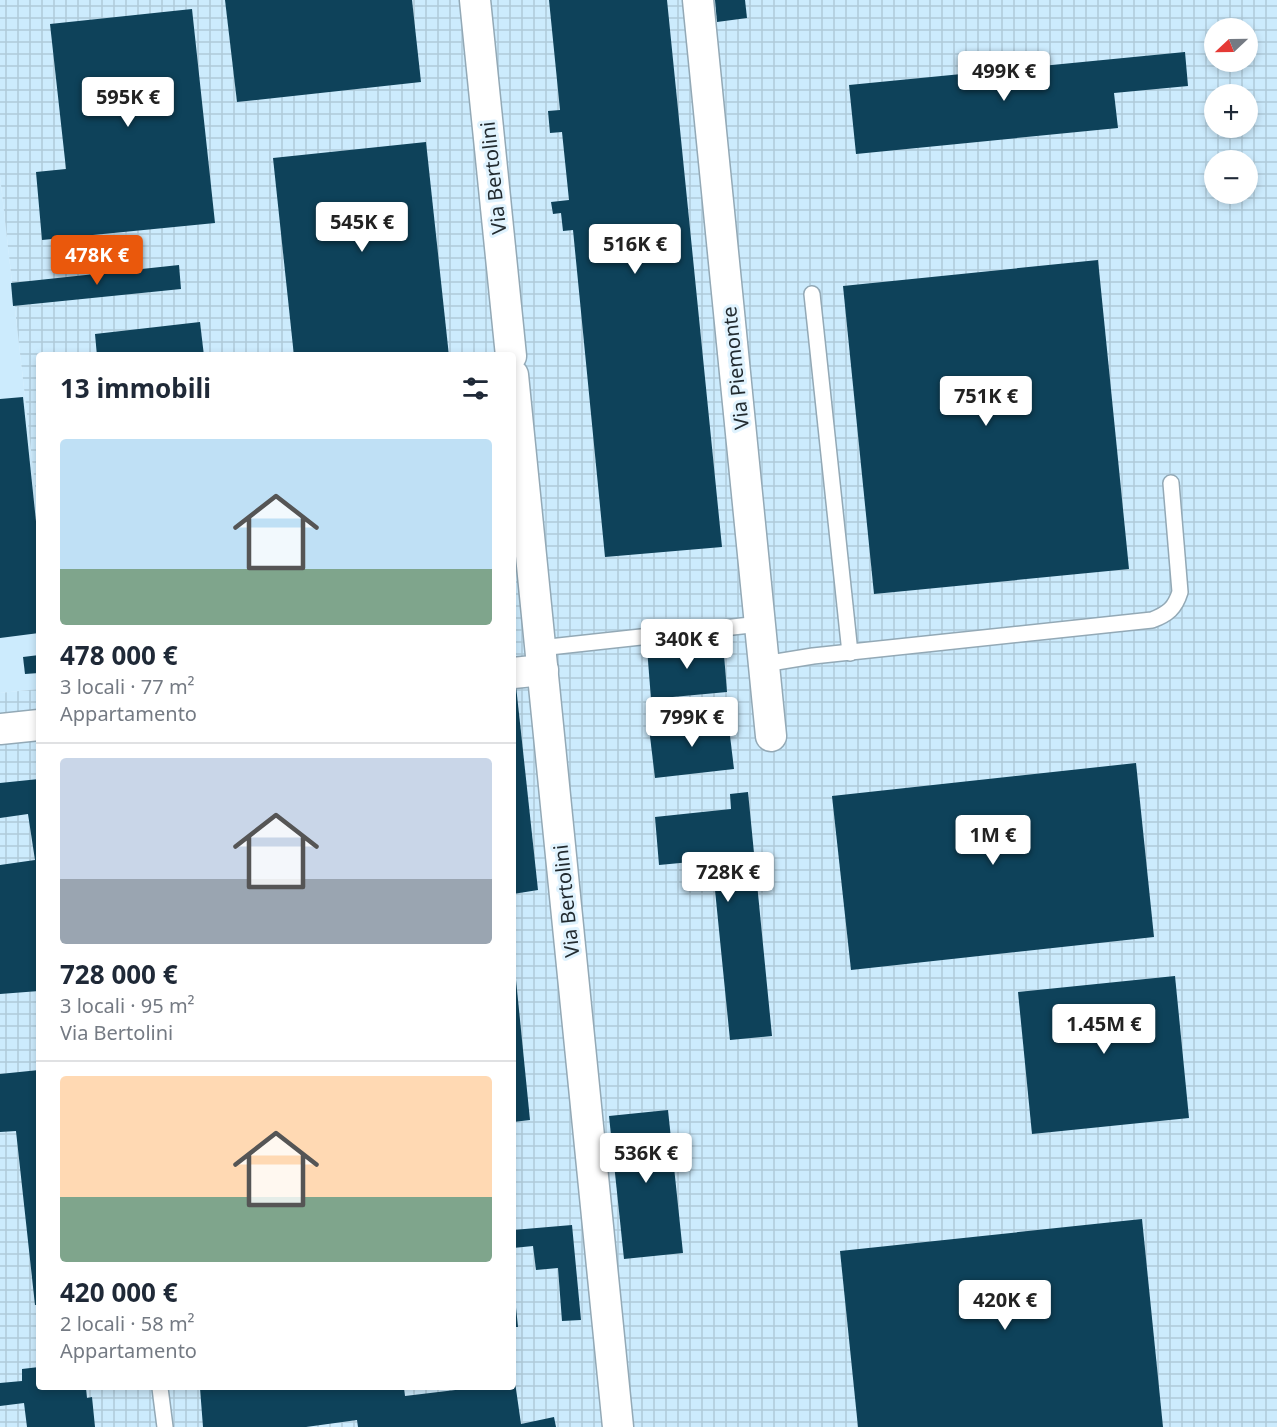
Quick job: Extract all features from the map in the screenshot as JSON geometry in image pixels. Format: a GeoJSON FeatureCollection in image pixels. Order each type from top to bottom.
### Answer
{"type":"FeatureCollection","features":[{"type":"Feature","properties":{"kind":"street","name":"Via Bertolini"},"geometry":{"type":"LineString","coordinates":[[475,0],[511,352]]}},
{"type":"Feature","properties":{"kind":"street","name":"Via Piemonte"},"geometry":{"type":"LineString","coordinates":[[698,0],[771,736]]}},
{"type":"Feature","properties":{"kind":"street","name":"Via Bertolini"},"geometry":{"type":"LineString","coordinates":[[516,404],[618,1427]]}},
{"type":"Feature","properties":{"kind":"street"},"geometry":{"type":"LineString","coordinates":[[516,672],[542,659]]}},
{"type":"Feature","properties":{"kind":"street"},"geometry":{"type":"LineString","coordinates":[[0,729],[36,725]]}},
{"type":"Feature","properties":{"kind":"lane"},"geometry":{"type":"LineString","coordinates":[[812,294],[850,653]]}},
{"type":"Feature","properties":{"kind":"lane"},"geometry":{"type":"LineString","coordinates":[[764,664],[1152,620],[1166,614],[1176,605],[1180,592],[1171,483]]}},
{"type":"Feature","properties":{"kind":"lane"},"geometry":{"type":"LineString","coordinates":[[542,659],[760,624]]}},
{"type":"Feature","properties":{"kind":"lane"},"geometry":{"type":"LineString","coordinates":[[160,1390],[165,1427]]}},
{"type":"Feature","properties":{"kind":"shaded area"},"geometry":{"type":"Polygon","coordinates":[[[0,0],[1277,0],[1277,1427],[0,1427],[0,693],[36,689],[36,1390],[516,1390],[516,352],[36,352],[36,494],[0,176],[0,0]]]}},
{"type":"Feature","properties":{"kind":"shaded area"},"geometry":{"type":"Polygon","coordinates":[[[0,176],[36,494],[36,689],[0,693],[0,176]]]}},
{"type":"Feature","properties":{"kind":"building"},"geometry":{"type":"Polygon","coordinates":[[[225,0],[412,0],[421,82],[237,102],[225,0]]]}},
{"type":"Feature","properties":{"kind":"building"},"geometry":{"type":"Polygon","coordinates":[[[549,0],[667,0],[722,547],[605,557],[573,230],[563,231],[561,213],[553,214],[551,202],[569,200],[562,132],[550,133],[548,111],[560,110],[549,0]]]}},
{"type":"Feature","properties":{"kind":"building"},"geometry":{"type":"Polygon","coordinates":[[[715,0],[745,0],[747,18],[717,22],[715,0]]]}},
{"type":"Feature","properties":{"kind":"building"},"geometry":{"type":"Polygon","coordinates":[[[192,9],[215,223],[42,240],[36,172],[66,169],[50,24],[192,9]]]}},
{"type":"Feature","properties":{"kind":"building"},"geometry":{"type":"Polygon","coordinates":[[[1185,52],[1188,86],[1114,93],[1118,128],[856,154],[849,85],[1185,52]]]}},
{"type":"Feature","properties":{"kind":"building"},"geometry":{"type":"Polygon","coordinates":[[[426,142],[449,352],[294,352],[273,158],[426,142]]]}},
{"type":"Feature","properties":{"kind":"building"},"geometry":{"type":"Polygon","coordinates":[[[1098,260],[1129,569],[874,594],[843,286],[1098,260]]]}},
{"type":"Feature","properties":{"kind":"building"},"geometry":{"type":"Polygon","coordinates":[[[179,265],[181,289],[13,306],[11,283],[179,265]]]}},
{"type":"Feature","properties":{"kind":"building"},"geometry":{"type":"Polygon","coordinates":[[[200,322],[204,352],[97,352],[95,334],[200,322]]]}},
{"type":"Feature","properties":{"kind":"building"},"geometry":{"type":"Polygon","coordinates":[[[23,397],[36,521],[36,633],[0,638],[0,399],[23,397]]]}},
{"type":"Feature","properties":{"kind":"building"},"geometry":{"type":"Polygon","coordinates":[[[723,642],[727,692],[651,699],[647,648],[723,642]]]}},
{"type":"Feature","properties":{"kind":"building"},"geometry":{"type":"Polygon","coordinates":[[[36,655],[36,673],[25,674],[23,657],[36,655]]]}},
{"type":"Feature","properties":{"kind":"building"},"geometry":{"type":"Polygon","coordinates":[[[516,686],[538,890],[516,894],[516,686]]]}},
{"type":"Feature","properties":{"kind":"building"},"geometry":{"type":"Polygon","coordinates":[[[728,719],[734,769],[655,778],[649,728],[728,719]]]}},
{"type":"Feature","properties":{"kind":"building"},"geometry":{"type":"Polygon","coordinates":[[[1136,763],[1154,937],[851,970],[832,796],[1136,763]]]}},
{"type":"Feature","properties":{"kind":"building"},"geometry":{"type":"Polygon","coordinates":[[[36,779],[36,991],[0,994],[0,865],[35,860],[28,814],[0,818],[0,783],[36,779]]]}},
{"type":"Feature","properties":{"kind":"building"},"geometry":{"type":"Polygon","coordinates":[[[748,792],[772,1036],[730,1040],[712,860],[659,865],[655,817],[731,809],[730,794],[748,792]]]}},
{"type":"Feature","properties":{"kind":"building"},"geometry":{"type":"Polygon","coordinates":[[[1175,976],[1189,1118],[1032,1134],[1018,992],[1175,976]]]}},
{"type":"Feature","properties":{"kind":"building"},"geometry":{"type":"Polygon","coordinates":[[[516,980],[530,1120],[516,1122],[516,980]]]}},
{"type":"Feature","properties":{"kind":"building"},"geometry":{"type":"Polygon","coordinates":[[[36,1070],[36,1305],[16,1131],[0,1132],[0,1074],[36,1070]]]}},
{"type":"Feature","properties":{"kind":"building"},"geometry":{"type":"Polygon","coordinates":[[[668,1110],[683,1253],[624,1259],[609,1116],[668,1110]]]}},
{"type":"Feature","properties":{"kind":"building"},"geometry":{"type":"Polygon","coordinates":[[[1142,1219],[1163,1427],[858,1427],[840,1251],[1142,1219]]]}},
{"type":"Feature","properties":{"kind":"building"},"geometry":{"type":"Polygon","coordinates":[[[572,1225],[581,1320],[562,1321],[558,1268],[536,1270],[533,1246],[516,1248],[516,1230],[572,1225]]]}},
{"type":"Feature","properties":{"kind":"building"},"geometry":{"type":"Polygon","coordinates":[[[36,1367],[36,1390],[86,1390],[87,1398],[92,1397],[95,1427],[27,1427],[24,1403],[0,1406],[0,1383],[22,1381],[22,1369],[36,1367]]]}},
{"type":"Feature","properties":{"kind":"building"},"geometry":{"type":"Polygon","coordinates":[[[516,1389],[521,1424],[554,1417],[556,1427],[358,1427],[357,1420],[306,1427],[203,1427],[200,1390],[404,1390],[405,1396],[455,1390],[516,1389]]]}}]}
